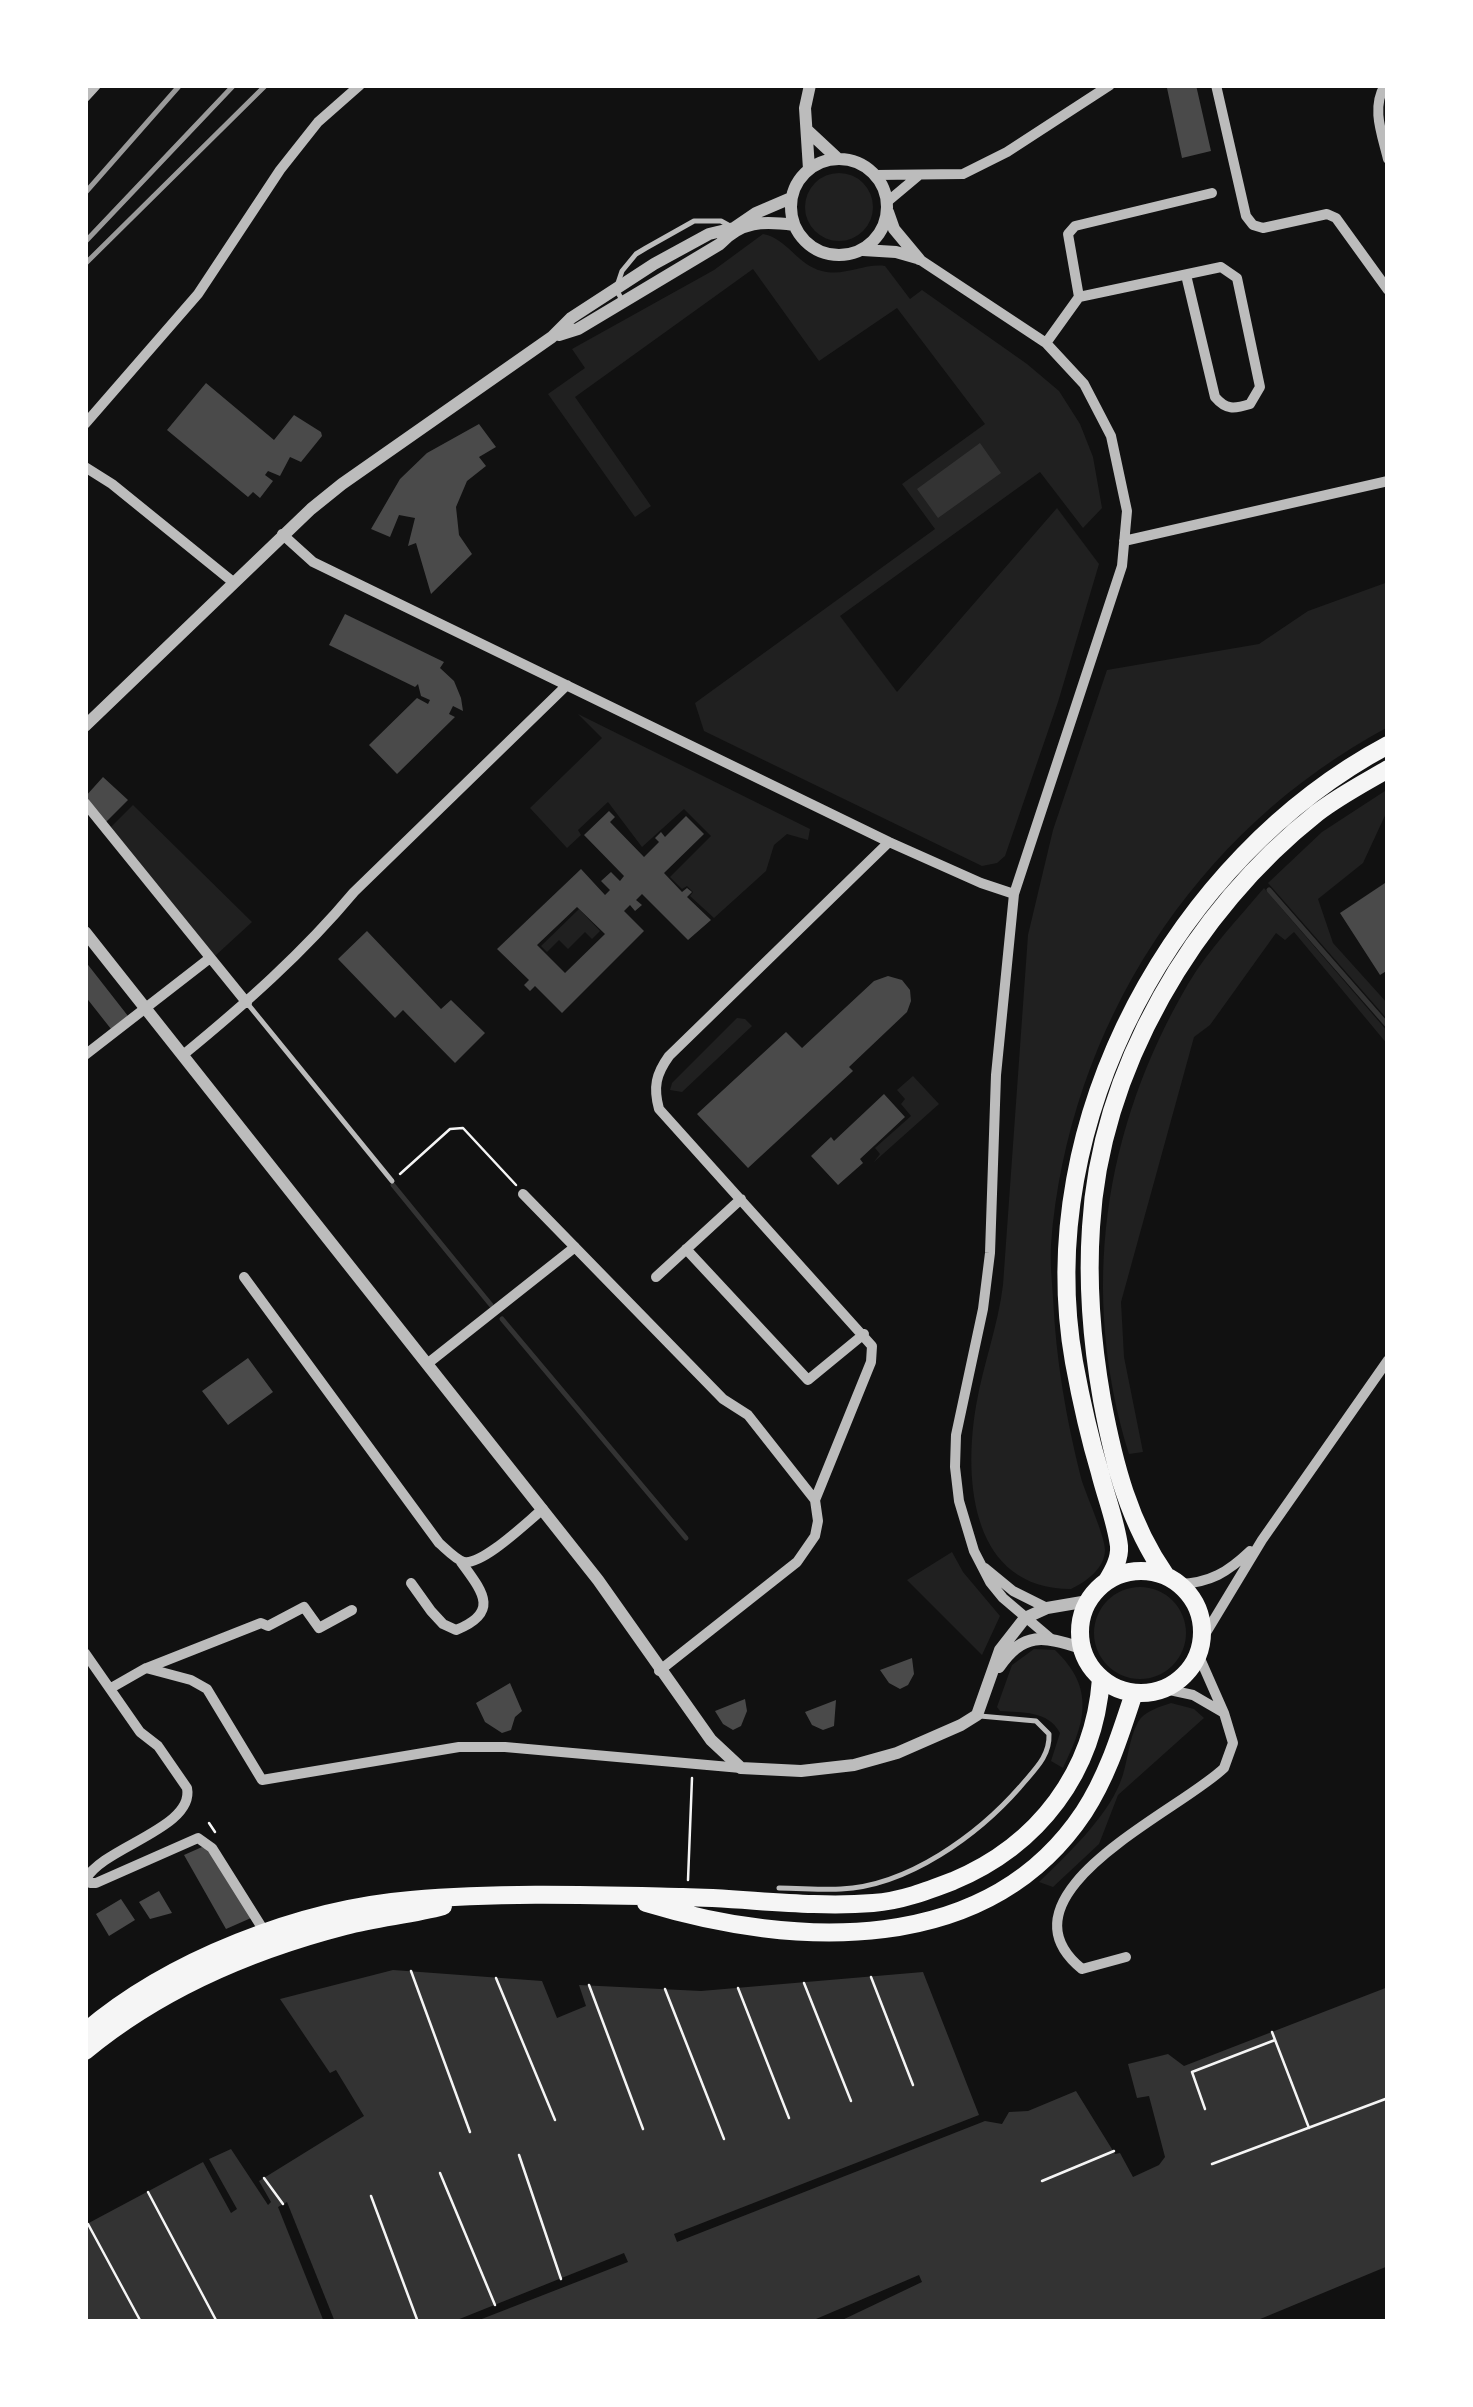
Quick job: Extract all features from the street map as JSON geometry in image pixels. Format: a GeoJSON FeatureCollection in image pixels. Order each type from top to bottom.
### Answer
{"type":"FeatureCollection","features":[{"type":"Feature","properties":{"kind":"main road"},"geometry":{"type":"LineString","coordinates":[[1388,745],[1339,774],[1272,826],[1240,857],[1184,924],[1140,996],[1094,1107],[1076,1189],[1068,1262],[1069,1303],[1073,1356],[1086,1423],[1120,1550],[1107,1581],[1088,1601],[1080,1624],[1082,1648],[1089,1665],[1100,1679],[1116,1688],[1134,1693],[1165,1688],[1185,1675],[1200,1647],[1201,1619],[1193,1600],[1144,1545],[1130,1509],[1106,1418],[1092,1346],[1091,1224],[1112,1118],[1157,1006],[1224,906],[1317,814],[1388,769]]}},
{"type":"Feature","properties":{"kind":"main road"},"geometry":{"type":"LineString","coordinates":[[1107,1581],[1126,1573],[1146,1571],[1172,1580]]}},
{"type":"Feature","properties":{"kind":"main road"},"geometry":{"type":"LineString","coordinates":[[85,2051],[180,1988],[324,1913],[408,1900],[538,1894],[825,1905],[874,1903],[900,1899],[966,1875],[1026,1837],[1062,1797],[1076,1776],[1089,1742],[1098,1710],[1100,1679]]}},
{"type":"Feature","properties":{"kind":"main road"},"geometry":{"type":"LineString","coordinates":[[626,1896],[685,1914],[760,1928],[831,1933],[905,1928],[982,1901],[1032,1868],[1083,1814],[1115,1753],[1134,1693]]}},
{"type":"Feature","properties":{"kind":"main road"},"geometry":{"type":"LineString","coordinates":[[85,2032],[206,1957],[269,1941]]}},
{"type":"Feature","properties":{"kind":"street"},"geometry":{"type":"LineString","coordinates":[[85,98],[96,85]]}},
{"type":"Feature","properties":{"kind":"street"},"geometry":{"type":"LineString","coordinates":[[85,424],[198,294],[280,170],[318,122],[360,85]]}},
{"type":"Feature","properties":{"kind":"street"},"geometry":{"type":"LineString","coordinates":[[809,169],[805,108],[810,85]]}},
{"type":"Feature","properties":{"kind":"street"},"geometry":{"type":"LineString","coordinates":[[1216,85],[1246,216],[1253,225],[1263,228],[1326,214],[1336,218],[1388,290]]}},
{"type":"Feature","properties":{"kind":"street"},"geometry":{"type":"LineString","coordinates":[[1385,85],[1378,96],[1377,113],[1388,159]]}},
{"type":"Feature","properties":{"kind":"street"},"geometry":{"type":"LineString","coordinates":[[876,175],[964,174],[986,165],[1103,87]]}},
{"type":"Feature","properties":{"kind":"street"},"geometry":{"type":"LineString","coordinates":[[808,131],[836,158],[864,166],[876,175],[894,229],[919,259]]}},
{"type":"Feature","properties":{"kind":"street"},"geometry":{"type":"LineString","coordinates":[[836,158],[809,169],[797,182],[791,198],[794,225],[807,244],[838,255],[861,250],[896,252],[919,259],[1046,343],[1084,384],[1111,436],[1127,511],[1122,566],[1014,894],[996,1075],[988,1272],[956,1435],[955,1467],[966,1532],[990,1582],[1050,1638],[1082,1648]]}},
{"type":"Feature","properties":{"kind":"street"},"geometry":{"type":"LineString","coordinates":[[861,250],[882,229],[887,205],[918,175]]}},
{"type":"Feature","properties":{"kind":"street"},"geometry":{"type":"LineString","coordinates":[[1079,297],[1068,234],[1076,226],[1212,193]]}},
{"type":"Feature","properties":{"kind":"street"},"geometry":{"type":"LineString","coordinates":[[734,228],[756,213],[791,198]]}},
{"type":"Feature","properties":{"kind":"street"},"geometry":{"type":"LineString","coordinates":[[86,724],[282,534],[342,484],[552,338],[572,318],[619,294],[709,234],[765,221],[794,225]]}},
{"type":"Feature","properties":{"kind":"street"},"geometry":{"type":"LineString","coordinates":[[1046,343],[1079,297],[1221,266],[1237,278],[1260,386],[1250,404],[1232,409],[1215,397],[1186,275]]}},
{"type":"Feature","properties":{"kind":"street"},"geometry":{"type":"LineString","coordinates":[[85,467],[112,484],[233,582]]}},
{"type":"Feature","properties":{"kind":"street"},"geometry":{"type":"LineString","coordinates":[[1124,541],[1388,481]]}},
{"type":"Feature","properties":{"kind":"street"},"geometry":{"type":"LineString","coordinates":[[282,534],[313,562],[889,842],[1014,894]]}},
{"type":"Feature","properties":{"kind":"street"},"geometry":{"type":"LineString","coordinates":[[183,1054],[247,1003],[354,892],[567,685]]}},
{"type":"Feature","properties":{"kind":"street"},"geometry":{"type":"LineString","coordinates":[[85,803],[247,1003]]}},
{"type":"Feature","properties":{"kind":"street"},"geometry":{"type":"LineString","coordinates":[[659,1671],[808,1550],[818,1521],[815,1500],[870,1362],[872,1346],[659,1109],[654,1091],[658,1071],[889,842]]}},
{"type":"Feature","properties":{"kind":"street"},"geometry":{"type":"LineString","coordinates":[[85,932],[543,1508],[710,1740],[741,1768]]}},
{"type":"Feature","properties":{"kind":"street"},"geometry":{"type":"LineString","coordinates":[[85,1055],[210,958]]}},
{"type":"Feature","properties":{"kind":"street"},"geometry":{"type":"LineString","coordinates":[[523,1194],[723,1399],[748,1415],[815,1500]]}},
{"type":"Feature","properties":{"kind":"street"},"geometry":{"type":"LineString","coordinates":[[656,1277],[741,1199]]}},
{"type":"Feature","properties":{"kind":"street"},"geometry":{"type":"LineString","coordinates":[[426,1364],[576,1247]]}},
{"type":"Feature","properties":{"kind":"street"},"geometry":{"type":"LineString","coordinates":[[686,1249],[808,1380],[864,1334]]}},
{"type":"Feature","properties":{"kind":"street"},"geometry":{"type":"LineString","coordinates":[[244,1276],[439,1544],[461,1562],[484,1595],[485,1607],[472,1624],[456,1630],[443,1624],[411,1582]]}},
{"type":"Feature","properties":{"kind":"street"},"geometry":{"type":"LineString","coordinates":[[1126,1957],[1082,1970],[1068,1958],[1061,1944],[1056,1928],[1058,1908],[1090,1866],[1224,1768],[1233,1744],[1200,1647],[1262,1540],[1388,1360]]}},
{"type":"Feature","properties":{"kind":"street"},"geometry":{"type":"LineString","coordinates":[[461,1562],[474,1562],[490,1552],[543,1508]]}},
{"type":"Feature","properties":{"kind":"street"},"geometry":{"type":"LineString","coordinates":[[1172,1580],[1210,1580],[1229,1572],[1262,1540]]}},
{"type":"Feature","properties":{"kind":"street"},"geometry":{"type":"LineString","coordinates":[[980,1564],[1014,1591],[1047,1608]]}},
{"type":"Feature","properties":{"kind":"street"},"geometry":{"type":"LineString","coordinates":[[146,1668],[191,1680],[207,1689],[262,1780],[459,1747],[505,1747],[801,1771],[854,1765],[897,1753],[978,1715],[1000,1650],[1025,1618],[1047,1608],[1088,1601]]}},
{"type":"Feature","properties":{"kind":"street"},"geometry":{"type":"LineString","coordinates":[[110,1688],[146,1668],[261,1623],[268,1626],[304,1607],[318,1628],[352,1610]]}},
{"type":"Feature","properties":{"kind":"street"},"geometry":{"type":"LineString","coordinates":[[992,1678],[1016,1647],[1029,1640],[1050,1638]]}},
{"type":"Feature","properties":{"kind":"street"},"geometry":{"type":"LineString","coordinates":[[85,1653],[140,1732],[158,1746],[187,1788],[188,1796],[180,1814],[102,1862],[86,1879],[96,1883],[198,1838],[207,1842],[269,1941]]}},
{"type":"Feature","properties":{"kind":"street"},"geometry":{"type":"LineString","coordinates":[[1165,1688],[1194,1695],[1224,1713]]}},
{"type":"Feature","properties":{"kind":"lane"},"geometry":{"type":"LineString","coordinates":[[247,1003],[392,1181]]}},
{"type":"Feature","properties":{"kind":"lane"},"geometry":{"type":"LineString","coordinates":[[778,1888],[844,1890],[860,1886],[913,1868],[972,1835],[1022,1785],[1050,1746],[1049,1734],[1036,1721],[978,1715]]}},
{"type":"Feature","properties":{"kind":"path"},"geometry":{"type":"LineString","coordinates":[[392,1181],[450,1129],[463,1128],[523,1194]]}},
{"type":"Feature","properties":{"kind":"path"},"geometry":{"type":"LineString","coordinates":[[688,1897],[693,1764]]}},
{"type":"Feature","properties":{"kind":"path"},"geometry":{"type":"LineString","coordinates":[[411,1972],[470,2132]]}},
{"type":"Feature","properties":{"kind":"path"},"geometry":{"type":"LineString","coordinates":[[871,1977],[913,2085]]}},
{"type":"Feature","properties":{"kind":"path"},"geometry":{"type":"LineString","coordinates":[[496,1978],[555,2120]]}},
{"type":"Feature","properties":{"kind":"path"},"geometry":{"type":"LineString","coordinates":[[804,1983],[851,2101]]}},
{"type":"Feature","properties":{"kind":"path"},"geometry":{"type":"LineString","coordinates":[[589,1986],[643,2129]]}},
{"type":"Feature","properties":{"kind":"path"},"geometry":{"type":"LineString","coordinates":[[738,1988],[789,2118]]}},
{"type":"Feature","properties":{"kind":"path"},"geometry":{"type":"LineString","coordinates":[[665,1989],[724,2139]]}},
{"type":"Feature","properties":{"kind":"path"},"geometry":{"type":"LineString","coordinates":[[1272,2032],[1310,2128]]}},
{"type":"Feature","properties":{"kind":"path"},"geometry":{"type":"LineString","coordinates":[[1205,2109],[1192,2072],[1275,2040]]}},
{"type":"Feature","properties":{"kind":"path"},"geometry":{"type":"LineString","coordinates":[[1212,2164],[1388,2098]]}},
{"type":"Feature","properties":{"kind":"path"},"geometry":{"type":"LineString","coordinates":[[1042,2181],[1114,2151]]}},
{"type":"Feature","properties":{"kind":"path"},"geometry":{"type":"LineString","coordinates":[[519,2155],[561,2278]]}},
{"type":"Feature","properties":{"kind":"path"},"geometry":{"type":"LineString","coordinates":[[440,2173],[495,2305]]}},
{"type":"Feature","properties":{"kind":"path"},"geometry":{"type":"LineString","coordinates":[[264,2178],[283,2204]]}},
{"type":"Feature","properties":{"kind":"path"},"geometry":{"type":"LineString","coordinates":[[148,2192],[217,2322]]}},
{"type":"Feature","properties":{"kind":"path"},"geometry":{"type":"LineString","coordinates":[[372,2196],[418,2322]]}},
{"type":"Feature","properties":{"kind":"path"},"geometry":{"type":"LineString","coordinates":[[88,2224],[141,2322]]}},
{"type":"Feature","properties":{"kind":"shaded area"},"geometry":{"type":"Polygon","coordinates":[[[839,173],[852,175],[863,183],[871,194],[871,220],[863,231],[852,239],[839,241],[826,239],[815,231],[807,220],[805,207],[807,194],[815,183],[826,175],[839,173]]]}},
{"type":"Feature","properties":{"kind":"shaded area"},"geometry":{"type":"Polygon","coordinates":[[[763,234],[779,241],[813,268],[839,272],[885,266],[910,299],[922,290],[1059,391],[1080,424],[1093,457],[1102,508],[1083,528],[1040,472],[840,616],[897,692],[1057,508],[1099,564],[1058,702],[1005,856],[997,863],[982,866],[704,731],[695,703],[935,529],[902,484],[985,424],[897,308],[819,361],[753,269],[575,397],[651,506],[635,517],[548,394],[585,368],[572,349],[714,270],[763,234]]]}},
{"type":"Feature","properties":{"kind":"shaded area"},"geometry":{"type":"Polygon","coordinates":[[[980,443],[1001,473],[938,518],[917,489],[980,443]]]}},
{"type":"Feature","properties":{"kind":"shaded area"},"geometry":{"type":"Polygon","coordinates":[[[1388,582],[1388,727],[1319,770],[1256,821],[1201,879],[1154,943],[1114,1012],[1084,1087],[1062,1164],[1051,1265],[1066,1411],[1081,1478],[1105,1550],[1098,1568],[1071,1589],[1038,1584],[1013,1571],[994,1551],[982,1526],[974,1497],[972,1436],[1003,1285],[1028,935],[1053,830],[1107,670],[1259,644],[1308,611],[1388,582]]]}},
{"type":"Feature","properties":{"kind":"shaded area"},"geometry":{"type":"Polygon","coordinates":[[[578,714],[810,829],[808,840],[787,834],[774,845],[766,871],[714,918],[690,896],[693,892],[687,886],[682,889],[670,877],[711,836],[684,809],[642,847],[608,802],[578,830],[581,835],[567,848],[530,808],[602,738],[578,714]]]}},
{"type":"Feature","properties":{"kind":"shaded area"},"geometry":{"type":"Polygon","coordinates":[[[1388,789],[1388,809],[1363,863],[1318,899],[1333,943],[1388,1004],[1388,1020],[1268,883],[1322,832],[1388,789]]]}},
{"type":"Feature","properties":{"kind":"shaded area"},"geometry":{"type":"Polygon","coordinates":[[[133,805],[252,922],[215,956],[110,828],[133,805]]]}},
{"type":"Feature","properties":{"kind":"shaded area"},"geometry":{"type":"Polygon","coordinates":[[[1264,888],[1388,1032],[1388,1045],[1294,932],[1285,940],[1276,933],[1210,1025],[1194,1037],[1121,1302],[1124,1357],[1143,1452],[1129,1454],[1105,1333],[1103,1272],[1119,1154],[1159,1039],[1188,984],[1214,946],[1264,888]]]}},
{"type":"Feature","properties":{"kind":"shaded area"},"geometry":{"type":"Polygon","coordinates":[[[579,909],[600,931],[592,939],[585,932],[568,949],[559,940],[547,952],[541,946],[579,909]]]}},
{"type":"Feature","properties":{"kind":"shaded area"},"geometry":{"type":"Polygon","coordinates":[[[737,1018],[752,1026],[682,1092],[670,1090],[672,1083],[737,1018]]]}},
{"type":"Feature","properties":{"kind":"shaded area"},"geometry":{"type":"Polygon","coordinates":[[[913,1076],[939,1104],[874,1162],[880,1154],[875,1148],[911,1116],[901,1104],[905,1099],[897,1090],[913,1076]]]}},
{"type":"Feature","properties":{"kind":"shaded area"},"geometry":{"type":"Polygon","coordinates":[[[952,1552],[963,1572],[1000,1616],[982,1655],[907,1580],[952,1552]]]}},
{"type":"Feature","properties":{"kind":"shaded area"},"geometry":{"type":"Polygon","coordinates":[[[1131,1587],[1149,1587],[1166,1594],[1179,1607],[1186,1633],[1179,1659],[1166,1672],[1149,1679],[1131,1679],[1114,1672],[1101,1659],[1094,1642],[1094,1624],[1101,1607],[1114,1594],[1131,1587]]]}},
{"type":"Feature","properties":{"kind":"shaded area"},"geometry":{"type":"Polygon","coordinates":[[[1034,1649],[1055,1650],[1068,1664],[1081,1693],[1081,1721],[1063,1768],[1051,1761],[1060,1733],[1049,1720],[1000,1711],[997,1707],[1012,1665],[1034,1649]]]}},
{"type":"Feature","properties":{"kind":"shaded area"},"geometry":{"type":"Polygon","coordinates":[[[1171,1703],[1194,1709],[1204,1718],[1118,1795],[1099,1844],[1053,1887],[1039,1882],[1084,1836],[1114,1796],[1141,1718],[1171,1703]]]}},
{"type":"Feature","properties":{"kind":"shaded area"},"geometry":{"type":"Polygon","coordinates":[[[393,1970],[542,1981],[557,2018],[586,2006],[579,1985],[701,1991],[923,1972],[979,2115],[674,2234],[677,2242],[985,2121],[1002,2124],[1009,2112],[1028,2111],[1076,2091],[1133,2177],[1159,2165],[1165,2157],[1149,2096],[1137,2098],[1128,2064],[1168,2054],[1184,2066],[1388,1987],[1388,2266],[1253,2322],[838,2322],[922,2282],[919,2275],[809,2322],[474,2322],[628,2262],[624,2253],[452,2322],[335,2322],[287,2202],[278,2207],[324,2322],[85,2322],[85,2225],[203,2162],[231,2213],[237,2209],[209,2159],[231,2149],[268,2205],[271,2202],[259,2181],[364,2116],[336,2070],[330,2073],[280,1999],[393,1970]]]}},
{"type":"Feature","properties":{"kind":"building"},"geometry":{"type":"Polygon","coordinates":[[[1196,85],[1211,151],[1182,158],[1167,88],[1196,85]]]}},
{"type":"Feature","properties":{"kind":"building"},"geometry":{"type":"Polygon","coordinates":[[[206,383],[274,440],[294,415],[322,436],[301,462],[290,457],[280,476],[268,471],[265,475],[273,481],[260,498],[253,492],[248,497],[167,430],[206,383]]]}},
{"type":"Feature","properties":{"kind":"building"},"geometry":{"type":"Polygon","coordinates":[[[479,424],[496,447],[479,457],[486,466],[467,481],[456,507],[459,535],[472,554],[431,594],[416,543],[408,546],[415,518],[399,515],[390,537],[371,529],[400,479],[427,453],[479,424]]]}},
{"type":"Feature","properties":{"kind":"building"},"geometry":{"type":"Polygon","coordinates":[[[345,614],[444,662],[440,668],[454,681],[461,698],[463,711],[453,706],[449,714],[455,717],[397,774],[369,745],[417,698],[428,704],[430,700],[421,696],[418,684],[415,687],[329,645],[345,614]]]}},
{"type":"Feature","properties":{"kind":"building"},"geometry":{"type":"Polygon","coordinates":[[[103,777],[128,800],[105,823],[85,797],[103,777]]]}},
{"type":"Feature","properties":{"kind":"building"},"geometry":{"type":"Polygon","coordinates":[[[609,811],[615,817],[610,822],[644,857],[659,842],[655,838],[661,832],[665,837],[686,816],[704,834],[664,873],[682,892],[687,888],[692,892],[687,897],[711,920],[688,940],[642,894],[636,900],[642,905],[635,911],[630,905],[624,911],[644,931],[562,1013],[535,986],[530,991],[524,985],[529,980],[497,949],[581,869],[605,895],[610,890],[601,881],[611,872],[620,881],[624,876],[584,835],[609,811]],[[577,907],[537,945],[565,973],[605,934],[577,907]]]}},
{"type":"Feature","properties":{"kind":"building"},"geometry":{"type":"Polygon","coordinates":[[[1388,881],[1388,970],[1380,975],[1340,913],[1388,881]]]}},
{"type":"Feature","properties":{"kind":"building"},"geometry":{"type":"Polygon","coordinates":[[[367,931],[441,1009],[451,1000],[485,1033],[455,1063],[403,1010],[395,1018],[338,959],[367,931]]]}},
{"type":"Feature","properties":{"kind":"building"},"geometry":{"type":"Polygon","coordinates":[[[85,961],[128,1016],[111,1029],[85,996],[85,961]]]}},
{"type":"Feature","properties":{"kind":"building"},"geometry":{"type":"Polygon","coordinates":[[[888,976],[902,980],[910,990],[907,1012],[849,1067],[853,1071],[748,1168],[697,1114],[786,1032],[802,1048],[874,981],[888,976]]]}},
{"type":"Feature","properties":{"kind":"building"},"geometry":{"type":"Polygon","coordinates":[[[884,1094],[905,1117],[838,1185],[811,1156],[831,1137],[834,1141],[884,1094]]]}},
{"type":"Feature","properties":{"kind":"building"},"geometry":{"type":"Polygon","coordinates":[[[248,1358],[273,1392],[228,1425],[202,1391],[248,1358]]]}},
{"type":"Feature","properties":{"kind":"building"},"geometry":{"type":"Polygon","coordinates":[[[912,1658],[914,1674],[908,1685],[900,1689],[889,1683],[880,1670],[912,1658]]]}},
{"type":"Feature","properties":{"kind":"building"},"geometry":{"type":"Polygon","coordinates":[[[510,1683],[522,1711],[515,1717],[511,1730],[502,1733],[485,1722],[476,1703],[510,1683]]]}},
{"type":"Feature","properties":{"kind":"building"},"geometry":{"type":"Polygon","coordinates":[[[745,1699],[747,1711],[741,1726],[733,1730],[723,1724],[715,1711],[745,1699]]]}},
{"type":"Feature","properties":{"kind":"building"},"geometry":{"type":"Polygon","coordinates":[[[836,1700],[834,1726],[823,1730],[812,1725],[805,1712],[836,1700]]]}},
{"type":"Feature","properties":{"kind":"building"},"geometry":{"type":"Polygon","coordinates":[[[202,1847],[208,1849],[251,1918],[226,1929],[184,1855],[202,1847]]]}},
{"type":"Feature","properties":{"kind":"building"},"geometry":{"type":"Polygon","coordinates":[[[159,1891],[172,1913],[150,1919],[139,1902],[159,1891]]]}},
{"type":"Feature","properties":{"kind":"building"},"geometry":{"type":"Polygon","coordinates":[[[121,1899],[135,1920],[109,1936],[96,1914],[121,1899]]]}},
{"type":"Feature","properties":{"kind":"waterway"},"geometry":{"type":"LineString","coordinates":[[1269,890],[1388,1026]]}},
{"type":"Feature","properties":{"kind":"waterway"},"geometry":{"type":"LineString","coordinates":[[393,1185],[491,1305]]}},
{"type":"Feature","properties":{"kind":"waterway"},"geometry":{"type":"LineString","coordinates":[[502,1319],[686,1538]]}},
{"type":"Feature","properties":{"kind":"railway"},"geometry":{"type":"LineString","coordinates":[[85,193],[180,85]]}},
{"type":"Feature","properties":{"kind":"railway"},"geometry":{"type":"LineString","coordinates":[[85,242],[234,85]]}},
{"type":"Feature","properties":{"kind":"railway"},"geometry":{"type":"LineString","coordinates":[[85,264],[266,85]]}}]}
